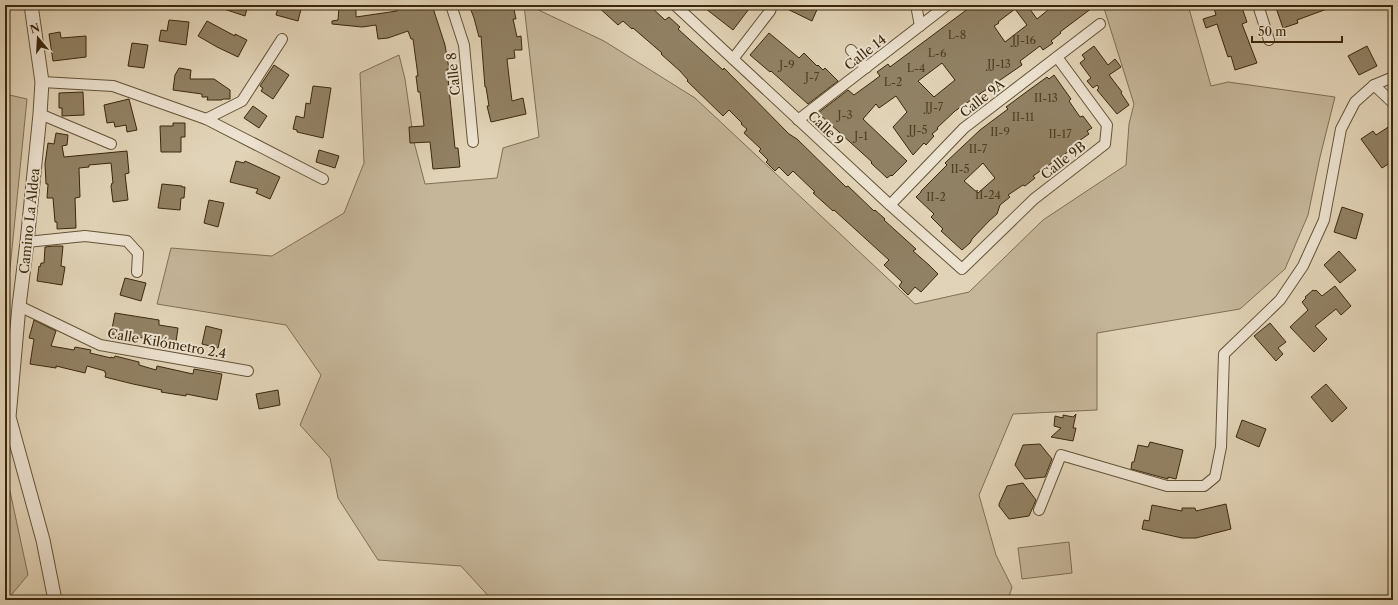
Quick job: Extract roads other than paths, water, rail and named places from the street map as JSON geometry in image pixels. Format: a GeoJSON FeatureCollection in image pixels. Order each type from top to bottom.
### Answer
{"type":"FeatureCollection","features":[{"type":"Feature","properties":{"kind":"street","name":"Camino La Aldea"},"geometry":{"type":"LineString","coordinates":[[31,5],[42,82],[9,417],[43,540],[55,600]]}},
{"type":"Feature","properties":{"kind":"street","name":"Calle 8"},"geometry":{"type":"LineString","coordinates":[[451,5],[464,44],[473,142]]}},
{"type":"Feature","properties":{"kind":"street","name":"Calle 9"},"geometry":{"type":"LineString","coordinates":[[674,5],[890,205],[962,269]]}},
{"type":"Feature","properties":{"kind":"street"},"geometry":{"type":"LineString","coordinates":[[733,59],[770,11],[772,5]]}},
{"type":"Feature","properties":{"kind":"street"},"geometry":{"type":"LineString","coordinates":[[916,5],[920,26]]}},
{"type":"Feature","properties":{"kind":"street","name":"Calle 14"},"geometry":{"type":"LineString","coordinates":[[798,120],[947,5]]}},
{"type":"Feature","properties":{"kind":"street"},"geometry":{"type":"LineString","coordinates":[[1258,5],[1269,40]]}},
{"type":"Feature","properties":{"kind":"street","name":"Calle 9A"},"geometry":{"type":"LineString","coordinates":[[890,205],[964,128],[1100,24]]}},
{"type":"Feature","properties":{"kind":"street"},"geometry":{"type":"LineString","coordinates":[[206,119],[242,102],[282,38]]}},
{"type":"Feature","properties":{"kind":"street"},"geometry":{"type":"LineString","coordinates":[[851,50],[866,68]]}},
{"type":"Feature","properties":{"kind":"street","name":"Calle 9B"},"geometry":{"type":"LineString","coordinates":[[962,269],[1034,199],[1105,144],[1107,125],[1057,57]]}},
{"type":"Feature","properties":{"kind":"street"},"geometry":{"type":"LineString","coordinates":[[1039,510],[1061,454],[1167,486],[1204,486],[1215,477],[1222,447],[1224,354],[1280,300],[1303,266],[1324,220],[1341,129],[1355,102],[1374,85],[1393,76]]}},
{"type":"Feature","properties":{"kind":"street"},"geometry":{"type":"LineString","coordinates":[[42,82],[113,86],[206,119],[323,179]]}},
{"type":"Feature","properties":{"kind":"street"},"geometry":{"type":"LineString","coordinates":[[1374,85],[1393,103]]}},
{"type":"Feature","properties":{"kind":"street"},"geometry":{"type":"LineString","coordinates":[[40,114],[111,144]]}},
{"type":"Feature","properties":{"kind":"street"},"geometry":{"type":"LineString","coordinates":[[27,242],[85,236],[126,241],[138,254],[137,272]]}},
{"type":"Feature","properties":{"kind":"street","name":"Calle Kilómetro 2.4"},"geometry":{"type":"LineString","coordinates":[[19,306],[100,345],[248,371]]}}]}
